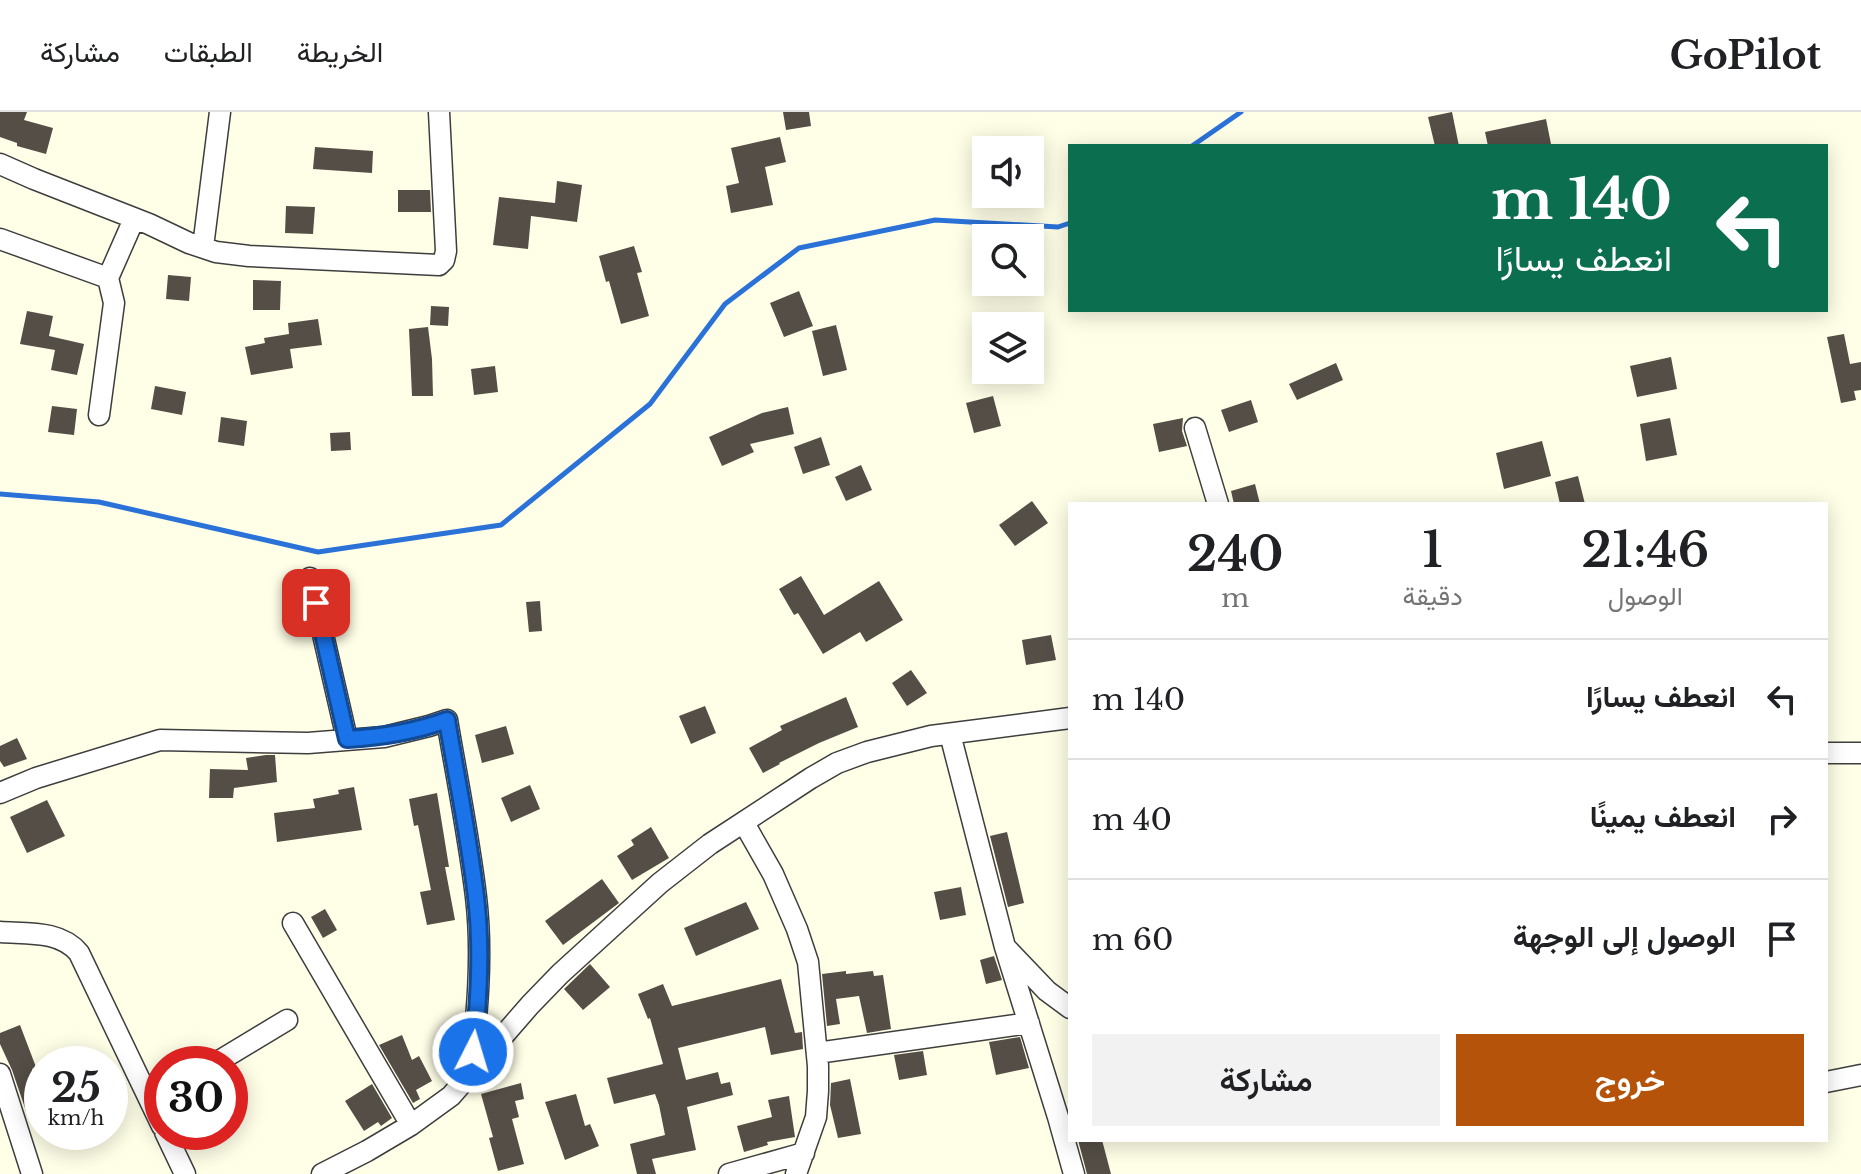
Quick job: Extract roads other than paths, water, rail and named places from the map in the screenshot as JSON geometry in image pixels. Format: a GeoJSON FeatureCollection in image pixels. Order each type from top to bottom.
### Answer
{"type":"FeatureCollection","features":[{"type":"Feature","properties":{"kind":"street"},"geometry":{"type":"LineString","coordinates":[[203,247],[220,112]]}},
{"type":"Feature","properties":{"kind":"street"},"geometry":{"type":"LineString","coordinates":[[0,164],[216,252],[439,265],[446,251],[439,112]]}},
{"type":"Feature","properties":{"kind":"street"},"geometry":{"type":"LineString","coordinates":[[99,415],[114,303],[108,278],[134,219]]}},
{"type":"Feature","properties":{"kind":"street"},"geometry":{"type":"LineString","coordinates":[[0,239],[108,278]]}},
{"type":"Feature","properties":{"kind":"street"},"geometry":{"type":"LineString","coordinates":[[1195,428],[1217,502]]}},
{"type":"Feature","properties":{"kind":"street"},"geometry":{"type":"LineString","coordinates":[[310,578],[347,739]]}},
{"type":"Feature","properties":{"kind":"street"},"geometry":{"type":"LineString","coordinates":[[322,1174],[411,1125],[451,1096],[560,974],[660,883],[710,844],[837,763],[931,736],[1068,718]]}},
{"type":"Feature","properties":{"kind":"street"},"geometry":{"type":"LineString","coordinates":[[0,793],[36,778],[160,740],[278,743],[347,739],[395,735],[447,720],[476,899],[479,958],[470,1076]]}},
{"type":"Feature","properties":{"kind":"street"},"geometry":{"type":"LineString","coordinates":[[950,734],[1005,947],[1074,1174]]}},
{"type":"Feature","properties":{"kind":"street"},"geometry":{"type":"LineString","coordinates":[[1828,753],[1861,753]]}},
{"type":"Feature","properties":{"kind":"street"},"geometry":{"type":"LineString","coordinates":[[744,823],[773,874],[808,962],[818,1066],[816,1117],[796,1174]]}},
{"type":"Feature","properties":{"kind":"street"},"geometry":{"type":"LineString","coordinates":[[293,923],[411,1125]]}},
{"type":"Feature","properties":{"kind":"street"},"geometry":{"type":"LineString","coordinates":[[0,932],[51,936],[73,945],[144,1075]]}},
{"type":"Feature","properties":{"kind":"street"},"geometry":{"type":"LineString","coordinates":[[1005,947],[1047,991],[1068,1007]]}},
{"type":"Feature","properties":{"kind":"street"},"geometry":{"type":"LineString","coordinates":[[244,1046],[287,1020]]}},
{"type":"Feature","properties":{"kind":"street"},"geometry":{"type":"LineString","coordinates":[[817,1053],[1029,1023]]}},
{"type":"Feature","properties":{"kind":"street"},"geometry":{"type":"LineString","coordinates":[[0,1074],[32,1174]]}},
{"type":"Feature","properties":{"kind":"street"},"geometry":{"type":"LineString","coordinates":[[1828,1082],[1861,1075]]}},
{"type":"Feature","properties":{"kind":"street"},"geometry":{"type":"LineString","coordinates":[[174,1150],[185,1174]]}},
{"type":"Feature","properties":{"kind":"street"},"geometry":{"type":"LineString","coordinates":[[729,1174],[804,1153]]}},
{"type":"Feature","properties":{"kind":"waterway"},"geometry":{"type":"LineString","coordinates":[[1195,144],[1241,112]]}},
{"type":"Feature","properties":{"kind":"waterway"},"geometry":{"type":"LineString","coordinates":[[0,494],[99,502],[318,552],[501,525],[650,404],[725,304],[799,248],[935,220],[1058,227],[1068,224]]}}]}
